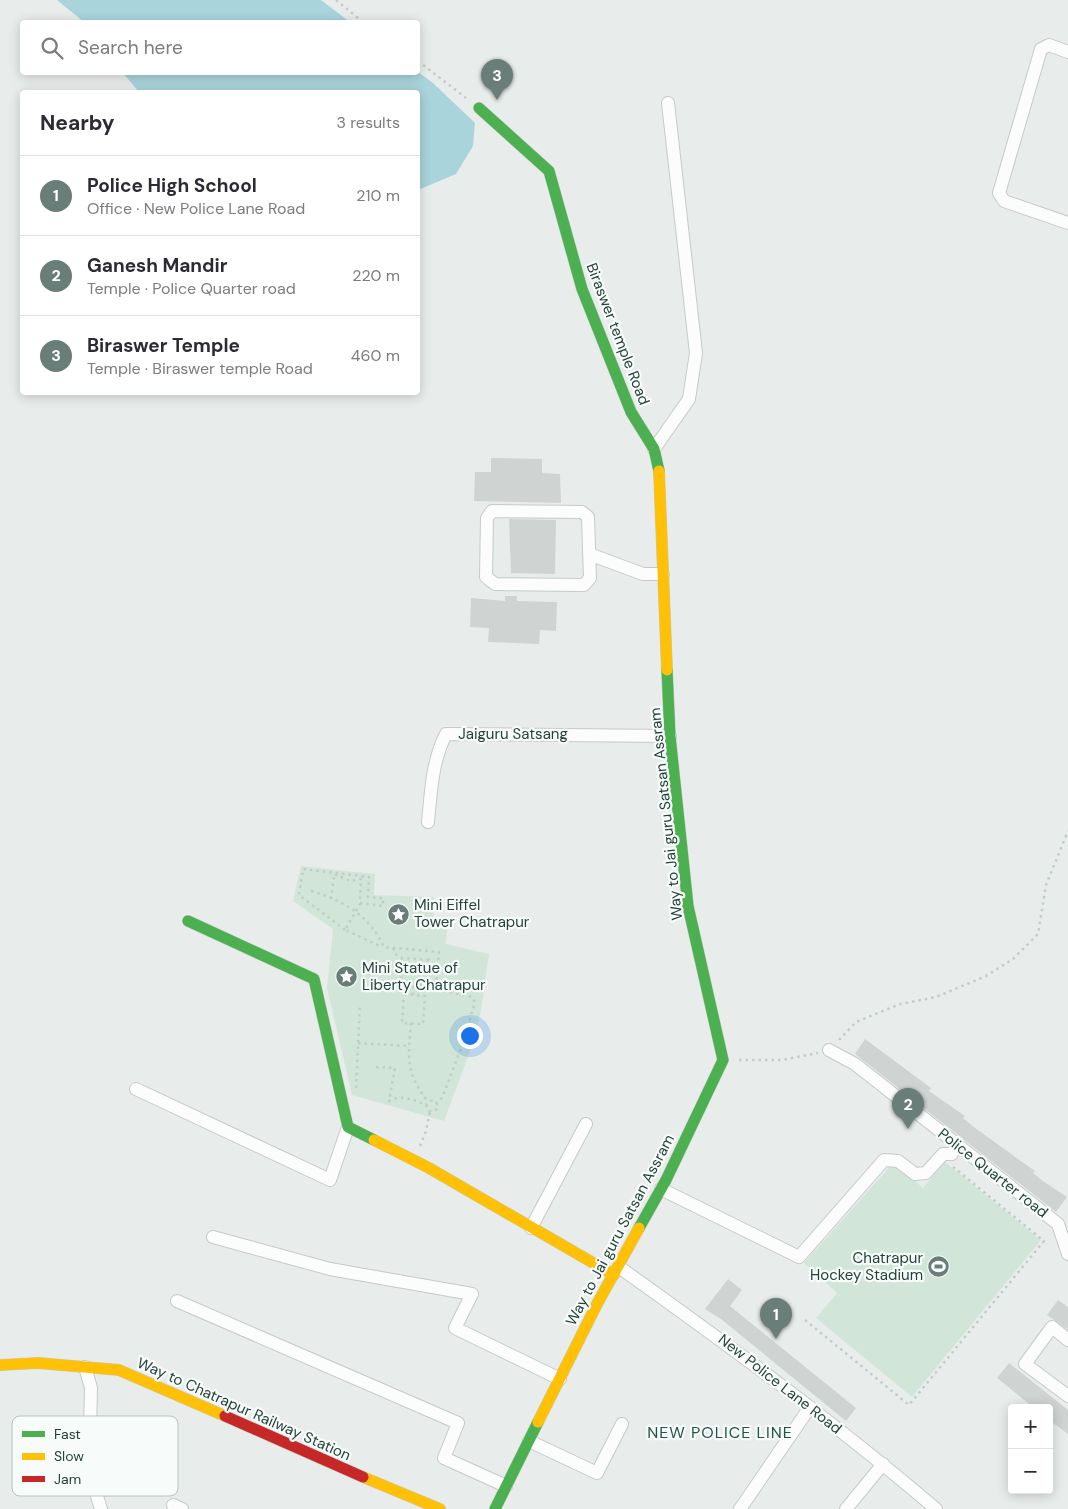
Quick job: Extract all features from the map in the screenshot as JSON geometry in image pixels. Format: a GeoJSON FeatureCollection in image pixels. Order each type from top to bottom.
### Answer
{"type":"FeatureCollection","features":[{"type":"Feature","properties":{"kind":"street"},"geometry":{"type":"LineString","coordinates":[[1068,52],[1049,45],[1041,49],[1000,193],[1004,201],[1068,223]]}},
{"type":"Feature","properties":{"kind":"street"},"geometry":{"type":"LineString","coordinates":[[654,449],[689,399],[696,353],[668,103]]}},
{"type":"Feature","properties":{"kind":"street","name":"Biraswer temple Road"},"geometry":{"type":"LineString","coordinates":[[479,108],[549,171],[582,288],[631,412],[654,449]]}},
{"type":"Feature","properties":{"kind":"street","name":"Way to Jai guru Satsan Assram"},"geometry":{"type":"LineString","coordinates":[[495,1509],[616,1271],[661,1190],[723,1060],[688,906],[670,736],[660,478],[654,449]]}},
{"type":"Feature","properties":{"kind":"street"},"geometry":{"type":"LineString","coordinates":[[492,511],[582,512],[588,517],[589,554],[590,578],[584,585],[495,584],[486,577],[487,518],[492,511]]}},
{"type":"Feature","properties":{"kind":"street"},"geometry":{"type":"LineString","coordinates":[[589,554],[643,574],[663,574]]}},
{"type":"Feature","properties":{"kind":"street","name":"Jaiguru Satsang"},"geometry":{"type":"LineString","coordinates":[[428,822],[433,775],[440,745],[446,734],[670,736]]}},
{"type":"Feature","properties":{"kind":"street"},"geometry":{"type":"LineString","coordinates":[[136,1089],[330,1180],[348,1127],[314,978],[188,921]]}},
{"type":"Feature","properties":{"kind":"street","name":"Police Quarter road"},"geometry":{"type":"LineString","coordinates":[[829,1050],[855,1064],[1058,1224],[1068,1254]]}},
{"type":"Feature","properties":{"kind":"street"},"geometry":{"type":"LineString","coordinates":[[531,1228],[586,1124]]}},
{"type":"Feature","properties":{"kind":"street"},"geometry":{"type":"LineString","coordinates":[[348,1127],[414,1160],[531,1228],[616,1271]]}},
{"type":"Feature","properties":{"kind":"street"},"geometry":{"type":"LineString","coordinates":[[661,1190],[799,1257],[884,1160],[898,1161],[915,1174],[926,1173],[947,1155]]}},
{"type":"Feature","properties":{"kind":"street"},"geometry":{"type":"LineString","coordinates":[[213,1237],[330,1269],[472,1294],[455,1328],[560,1379]]}},
{"type":"Feature","properties":{"kind":"street","name":"New Police Lane Road"},"geometry":{"type":"LineString","coordinates":[[616,1271],[693,1318],[883,1464],[936,1509]]}},
{"type":"Feature","properties":{"kind":"street"},"geometry":{"type":"LineString","coordinates":[[177,1302],[458,1423],[444,1458],[506,1486]]}},
{"type":"Feature","properties":{"kind":"street"},"geometry":{"type":"LineString","coordinates":[[1068,1340],[1052,1327],[1025,1364],[1068,1396]]}},
{"type":"Feature","properties":{"kind":"street","name":"Way to Chatrapur Railway Station"},"geometry":{"type":"LineString","coordinates":[[0,1365],[38,1363],[119,1370],[328,1463],[440,1509]]}},
{"type":"Feature","properties":{"kind":"street"},"geometry":{"type":"LineString","coordinates":[[85,1367],[91,1388],[90,1416]]}},
{"type":"Feature","properties":{"kind":"street"},"geometry":{"type":"LineString","coordinates":[[740,1509],[810,1407]]}},
{"type":"Feature","properties":{"kind":"street"},"geometry":{"type":"LineString","coordinates":[[529,1441],[597,1473],[622,1424]]}},
{"type":"Feature","properties":{"kind":"street"},"geometry":{"type":"LineString","coordinates":[[846,1509],[883,1464]]}},
{"type":"Feature","properties":{"kind":"street"},"geometry":{"type":"LineString","coordinates":[[97,1496],[101,1509]]}},
{"type":"Feature","properties":{"kind":"path"},"geometry":{"type":"LineString","coordinates":[[336,0],[361,20]]}},
{"type":"Feature","properties":{"kind":"path"},"geometry":{"type":"LineString","coordinates":[[420,63],[479,108]]}},
{"type":"Feature","properties":{"kind":"path"},"geometry":{"type":"LineString","coordinates":[[723,1060],[782,1060],[829,1050],[856,1022],[900,1004],[936,997],[986,976],[1013,959],[1038,934],[1046,885],[1068,831]]}},
{"type":"Feature","properties":{"kind":"path"},"geometry":{"type":"LineString","coordinates":[[360,902],[383,906],[383,898],[368,897],[369,877],[303,870],[299,894],[345,930],[384,947],[439,952],[436,989],[472,997],[475,1002],[462,1046],[442,1098],[436,1103]]}},
{"type":"Feature","properties":{"kind":"path"},"geometry":{"type":"LineString","coordinates":[[331,899],[334,874],[350,881],[361,879],[360,902],[345,930]]}},
{"type":"Feature","properties":{"kind":"path"},"geometry":{"type":"LineString","coordinates":[[311,891],[357,910],[380,938],[384,947]]}},
{"type":"Feature","properties":{"kind":"path"},"geometry":{"type":"LineString","coordinates":[[393,948],[394,954],[402,958],[429,960],[427,985],[401,984],[402,958]]}},
{"type":"Feature","properties":{"kind":"path"},"geometry":{"type":"LineString","coordinates":[[413,984],[413,995]]}},
{"type":"Feature","properties":{"kind":"path"},"geometry":{"type":"LineString","coordinates":[[404,994],[424,996],[423,1024],[412,1023],[402,1023],[404,994]]}},
{"type":"Feature","properties":{"kind":"path"},"geometry":{"type":"LineString","coordinates":[[356,1089],[360,1005]]}},
{"type":"Feature","properties":{"kind":"path"},"geometry":{"type":"LineString","coordinates":[[412,1023],[409,1046],[411,1075],[428,1102]]}},
{"type":"Feature","properties":{"kind":"path"},"geometry":{"type":"LineString","coordinates":[[358,1043],[409,1046]]}},
{"type":"Feature","properties":{"kind":"path"},"geometry":{"type":"LineString","coordinates":[[376,1067],[396,1068],[389,1101],[394,1098],[404,1098],[426,1106],[430,1111],[426,1131],[414,1160]]}},
{"type":"Feature","properties":{"kind":"path"},"geometry":{"type":"LineString","coordinates":[[428,1102],[436,1103]]}},
{"type":"Feature","properties":{"kind":"path"},"geometry":{"type":"LineString","coordinates":[[426,1106],[428,1102]]}},
{"type":"Feature","properties":{"kind":"path"},"geometry":{"type":"LineString","coordinates":[[430,1111],[437,1109],[436,1103]]}},
{"type":"Feature","properties":{"kind":"path"},"geometry":{"type":"LineString","coordinates":[[806,1320],[909,1405],[1044,1241],[947,1155]]}},
{"type":"Feature","properties":{"kind":"green space"},"geometry":{"type":"Polygon","coordinates":[[[301,866],[375,874],[374,895],[434,897],[433,920],[448,921],[446,944],[489,954],[481,1011],[471,1049],[444,1121],[352,1095],[327,988],[333,929],[293,901],[301,866]]]}},
{"type":"Feature","properties":{"kind":"green space","name":"Chatrapur Hockey Stadium"},"geometry":{"type":"Polygon","coordinates":[[[894,1162],[923,1188],[945,1162],[1041,1240],[912,1397],[816,1318],[837,1293],[804,1263],[894,1162]]]}},
{"type":"Feature","properties":{"kind":"water"},"geometry":{"type":"Polygon","coordinates":[[[57,0],[321,0],[347,20],[82,20],[57,0]]]}},
{"type":"Feature","properties":{"kind":"water"},"geometry":{"type":"Polygon","coordinates":[[[420,73],[433,83],[475,123],[473,146],[456,174],[420,189],[420,90],[137,90],[125,75],[420,75],[420,73]]]}},
{"type":"Feature","properties":{"kind":"building"},"geometry":{"type":"Polygon","coordinates":[[[491,458],[542,459],[542,473],[560,474],[561,503],[474,501],[475,472],[491,472],[491,458]]]}},
{"type":"Feature","properties":{"kind":"building"},"geometry":{"type":"Polygon","coordinates":[[[509,519],[556,520],[555,574],[511,573],[509,519]]]}},
{"type":"Feature","properties":{"kind":"building"},"geometry":{"type":"Polygon","coordinates":[[[505,596],[517,596],[517,601],[557,602],[556,631],[540,630],[539,644],[488,642],[489,628],[470,627],[471,598],[505,601],[505,596]]]}},
{"type":"Feature","properties":{"kind":"building"},"geometry":{"type":"Polygon","coordinates":[[[865,1039],[931,1088],[929,1091],[965,1116],[963,1118],[975,1128],[1035,1171],[1033,1173],[1043,1181],[1067,1197],[1056,1212],[855,1054],[865,1039]]]}},
{"type":"Feature","properties":{"kind":"building"},"geometry":{"type":"Polygon","coordinates":[[[728,1279],[742,1290],[730,1306],[856,1408],[846,1421],[721,1319],[705,1309],[728,1279]]]}},
{"type":"Feature","properties":{"kind":"building"},"geometry":{"type":"Polygon","coordinates":[[[1058,1300],[1068,1307],[1068,1330],[1047,1315],[1058,1300]]]}},
{"type":"Feature","properties":{"kind":"building"},"geometry":{"type":"Polygon","coordinates":[[[1009,1363],[1068,1410],[1068,1434],[1053,1423],[1053,1404],[1029,1404],[997,1378],[1009,1363]]]}},
{"type":"Feature","properties":{"kind":"traffic: fast"},"geometry":{"type":"LineString","coordinates":[[479,108],[549,171],[582,289],[631,412],[654,449],[659,471]]}},
{"type":"Feature","properties":{"kind":"traffic: fast"},"geometry":{"type":"LineString","coordinates":[[639,1228],[666,1180],[723,1060],[688,906],[670,736],[667,670]]}},
{"type":"Feature","properties":{"kind":"traffic: fast"},"geometry":{"type":"LineString","coordinates":[[188,921],[314,979],[348,1127],[374,1140]]}},
{"type":"Feature","properties":{"kind":"traffic: fast"},"geometry":{"type":"LineString","coordinates":[[495,1509],[538,1422]]}},
{"type":"Feature","properties":{"kind":"traffic: slow"},"geometry":{"type":"LineString","coordinates":[[659,471],[667,670]]}},
{"type":"Feature","properties":{"kind":"traffic: slow"},"geometry":{"type":"LineString","coordinates":[[374,1140],[429,1168],[614,1275]]}},
{"type":"Feature","properties":{"kind":"traffic: slow"},"geometry":{"type":"LineString","coordinates":[[538,1422],[597,1304],[639,1228]]}},
{"type":"Feature","properties":{"kind":"traffic: slow"},"geometry":{"type":"LineString","coordinates":[[0,1365],[38,1363],[119,1370],[225,1416]]}},
{"type":"Feature","properties":{"kind":"traffic: slow"},"geometry":{"type":"LineString","coordinates":[[363,1477],[440,1509]]}},
{"type":"Feature","properties":{"kind":"traffic: jam"},"geometry":{"type":"LineString","coordinates":[[225,1416],[363,1477]]}},
{"type":"Feature","properties":{"kind":"place","name":"Biraswer Temple"},"geometry":{"type":"Point","coordinates":[497,100]}},
{"type":"Feature","properties":{"kind":"place","name":"Mini Eiffel Tower Chatrapur"},"geometry":{"type":"Point","coordinates":[398,914]}},
{"type":"Feature","properties":{"kind":"place","name":"Mini Statue of Liberty Chatrapur"},"geometry":{"type":"Point","coordinates":[346,977]}},
{"type":"Feature","properties":{"kind":"place","name":"Ganesh Mandir"},"geometry":{"type":"Point","coordinates":[908,1129]}},
{"type":"Feature","properties":{"kind":"place","name":"Chatrapur Hockey Stadium"},"geometry":{"type":"Point","coordinates":[939,1267]}},
{"type":"Feature","properties":{"kind":"place","name":"Police High School"},"geometry":{"type":"Point","coordinates":[776,1339]}},
{"type":"Feature","properties":{"kind":"district","name":"NEW POLICE LINE"},"geometry":{"type":"Point","coordinates":[720,1432]}}]}
